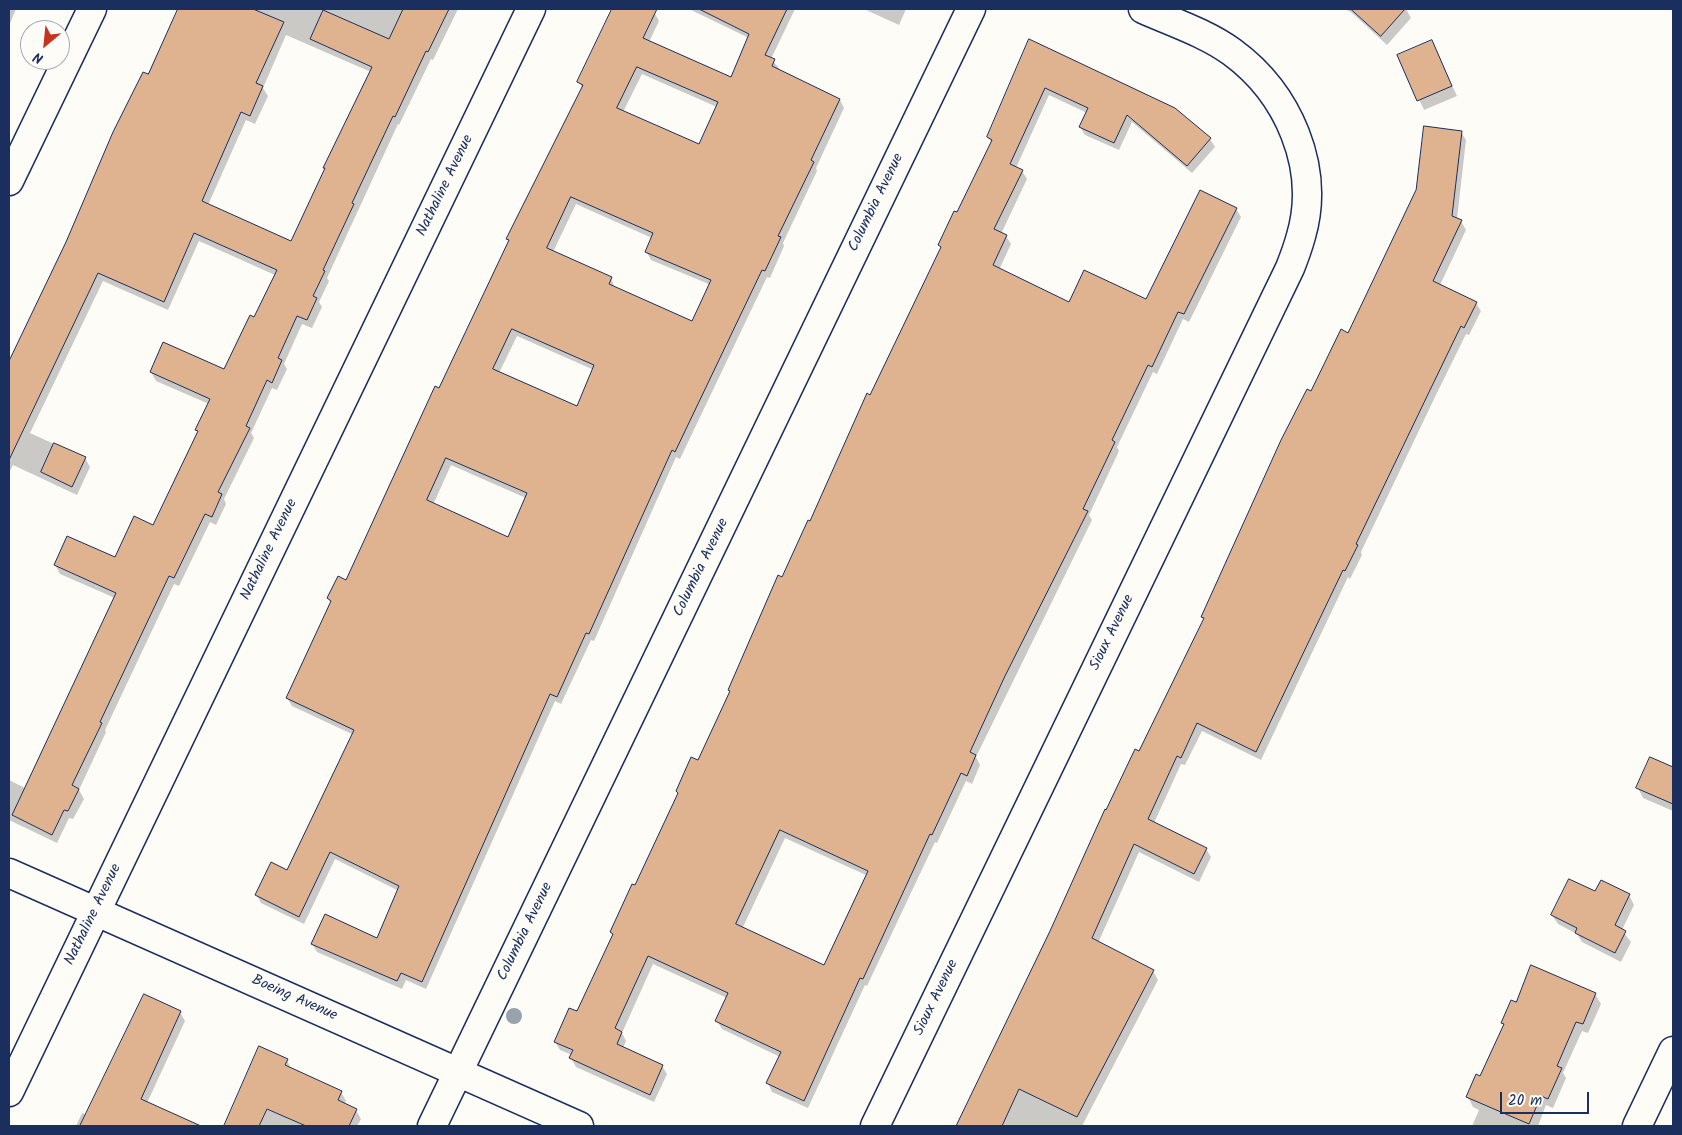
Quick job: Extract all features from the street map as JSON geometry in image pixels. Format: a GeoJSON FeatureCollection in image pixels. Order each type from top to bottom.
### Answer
{"type":"FeatureCollection","features":[{"type":"Feature","properties":{"kind":"street"},"geometry":{"type":"LineString","coordinates":[[9,181],[92,9]]}},
{"type":"Feature","properties":{"kind":"street","name":"Nathaline Avenue"},"geometry":{"type":"LineString","coordinates":[[9,1092],[531,9]]}},
{"type":"Feature","properties":{"kind":"street","name":"Columbia Avenue"},"geometry":{"type":"LineString","coordinates":[[432,1126],[971,9]]}},
{"type":"Feature","properties":{"kind":"street","name":"Sioux Avenue"},"geometry":{"type":"LineString","coordinates":[[875,1126],[1290,268],[1302,235],[1307,196],[1303,158],[1295,130],[1279,100],[1254,70],[1230,50],[1143,9]]}},
{"type":"Feature","properties":{"kind":"street","name":"Boeing Avenue"},"geometry":{"type":"LineString","coordinates":[[9,873],[579,1126]]}},
{"type":"Feature","properties":{"kind":"street"},"geometry":{"type":"LineString","coordinates":[[1637,1126],[1673,1051]]}},
{"type":"Feature","properties":{"kind":"building"},"geometry":{"type":"Polygon","coordinates":[[[178,9],[253,9],[284,22],[256,83],[263,86],[250,116],[241,112],[202,201],[291,241],[325,168],[323,168],[372,67],[310,39],[323,10],[389,39],[403,9],[449,9],[428,52],[426,51],[395,117],[393,116],[352,203],[354,204],[313,296],[317,298],[307,320],[297,316],[278,358],[282,360],[272,383],[267,380],[246,426],[250,428],[218,492],[222,494],[212,517],[205,514],[174,578],[169,576],[72,785],[79,789],[68,811],[64,810],[52,835],[12,815],[116,593],[54,565],[67,536],[115,557],[134,516],[153,525],[198,431],[195,430],[210,399],[150,372],[163,342],[224,369],[250,315],[254,317],[277,270],[194,233],[164,302],[98,273],[9,460],[9,361],[66,242],[113,132],[143,72],[148,74],[178,9]]]}},
{"type":"Feature","properties":{"kind":"building"},"geometry":{"type":"Polygon","coordinates":[[[612,9],[657,9],[643,38],[731,77],[749,34],[699,9],[787,9],[765,55],[775,59],[772,66],[840,99],[811,160],[814,162],[778,236],[781,237],[765,271],[762,270],[675,452],[672,450],[589,634],[586,633],[557,697],[550,694],[422,982],[401,973],[397,981],[311,944],[325,914],[377,938],[399,886],[330,852],[299,917],[255,895],[271,862],[287,870],[354,730],[286,698],[331,601],[327,598],[338,576],[346,580],[435,386],[439,388],[509,240],[506,239],[583,85],[577,82],[612,9]],[[637,67],[617,108],[699,144],[718,102],[637,67]],[[571,197],[547,248],[612,277],[609,284],[692,321],[711,280],[645,252],[653,233],[571,197]],[[512,329],[493,369],[577,406],[594,365],[512,329]],[[446,458],[427,500],[508,537],[527,493],[446,458]]]}},
{"type":"Feature","properties":{"kind":"building"},"geometry":{"type":"Polygon","coordinates":[[[1351,9],[1405,9],[1381,36],[1351,9]]]}},
{"type":"Feature","properties":{"kind":"building"},"geometry":{"type":"Polygon","coordinates":[[[1029,39],[1175,108],[1211,138],[1187,166],[1127,115],[1114,143],[1079,127],[1088,108],[1045,88],[1010,164],[1023,170],[994,229],[1007,235],[993,265],[1069,302],[1084,270],[1146,299],[1200,190],[1237,208],[1184,314],[1178,312],[1152,367],[1148,365],[1112,440],[1115,442],[1083,509],[1088,511],[1005,676],[970,752],[976,755],[967,776],[961,773],[932,835],[930,834],[863,979],[860,978],[804,1101],[766,1083],[781,1052],[715,1021],[728,993],[648,956],[615,1028],[622,1032],[617,1044],[663,1065],[650,1095],[569,1058],[573,1050],[554,1042],[569,1008],[577,1011],[613,934],[610,932],[632,884],[635,885],[678,793],[676,791],[691,757],[698,760],[730,691],[728,690],[778,575],[782,577],[808,520],[810,521],[867,393],[870,395],[941,247],[938,245],[954,211],[957,212],[992,140],[987,137],[1029,39]],[[780,830],[736,924],[824,965],[868,871],[780,830]]]}},
{"type":"Feature","properties":{"kind":"building"},"geometry":{"type":"Polygon","coordinates":[[[1432,40],[1452,86],[1417,101],[1397,55],[1432,40]]]}},
{"type":"Feature","properties":{"kind":"building"},"geometry":{"type":"Polygon","coordinates":[[[1424,126],[1462,131],[1452,216],[1462,220],[1433,281],[1477,302],[1464,328],[1461,326],[1356,544],[1358,545],[1345,571],[1343,570],[1256,752],[1197,723],[1181,758],[1177,756],[1148,819],[1207,848],[1194,874],[1134,844],[1092,938],[1154,970],[1077,1117],[1019,1089],[1002,1126],[956,1126],[1050,931],[1105,809],[1135,749],[1139,751],[1204,618],[1201,617],[1281,440],[1307,389],[1311,391],[1341,329],[1348,333],[1416,190],[1424,126]]]}},
{"type":"Feature","properties":{"kind":"building"},"geometry":{"type":"Polygon","coordinates":[[[54,443],[86,457],[72,487],[41,472],[54,443]]]}},
{"type":"Feature","properties":{"kind":"building"},"geometry":{"type":"Polygon","coordinates":[[[1650,757],[1673,767],[1673,804],[1636,788],[1650,757]]]}},
{"type":"Feature","properties":{"kind":"building"},"geometry":{"type":"Polygon","coordinates":[[[1569,879],[1595,891],[1601,880],[1630,894],[1615,925],[1626,931],[1615,953],[1575,933],[1577,928],[1551,915],[1569,879]]]}},
{"type":"Feature","properties":{"kind":"building"},"geometry":{"type":"Polygon","coordinates":[[[1531,965],[1596,993],[1583,1024],[1576,1022],[1557,1066],[1562,1068],[1548,1099],[1541,1096],[1529,1124],[1466,1097],[1476,1074],[1480,1076],[1504,1024],[1501,1023],[1511,1000],[1516,1002],[1531,965]]]}},
{"type":"Feature","properties":{"kind":"building"},"geometry":{"type":"Polygon","coordinates":[[[144,994],[181,1011],[141,1099],[201,1126],[80,1126],[144,994]]]}},
{"type":"Feature","properties":{"kind":"building"},"geometry":{"type":"Polygon","coordinates":[[[259,1046],[288,1059],[285,1065],[342,1091],[338,1100],[357,1109],[349,1126],[306,1126],[267,1109],[259,1126],[224,1126],[259,1046]]]}}]}
